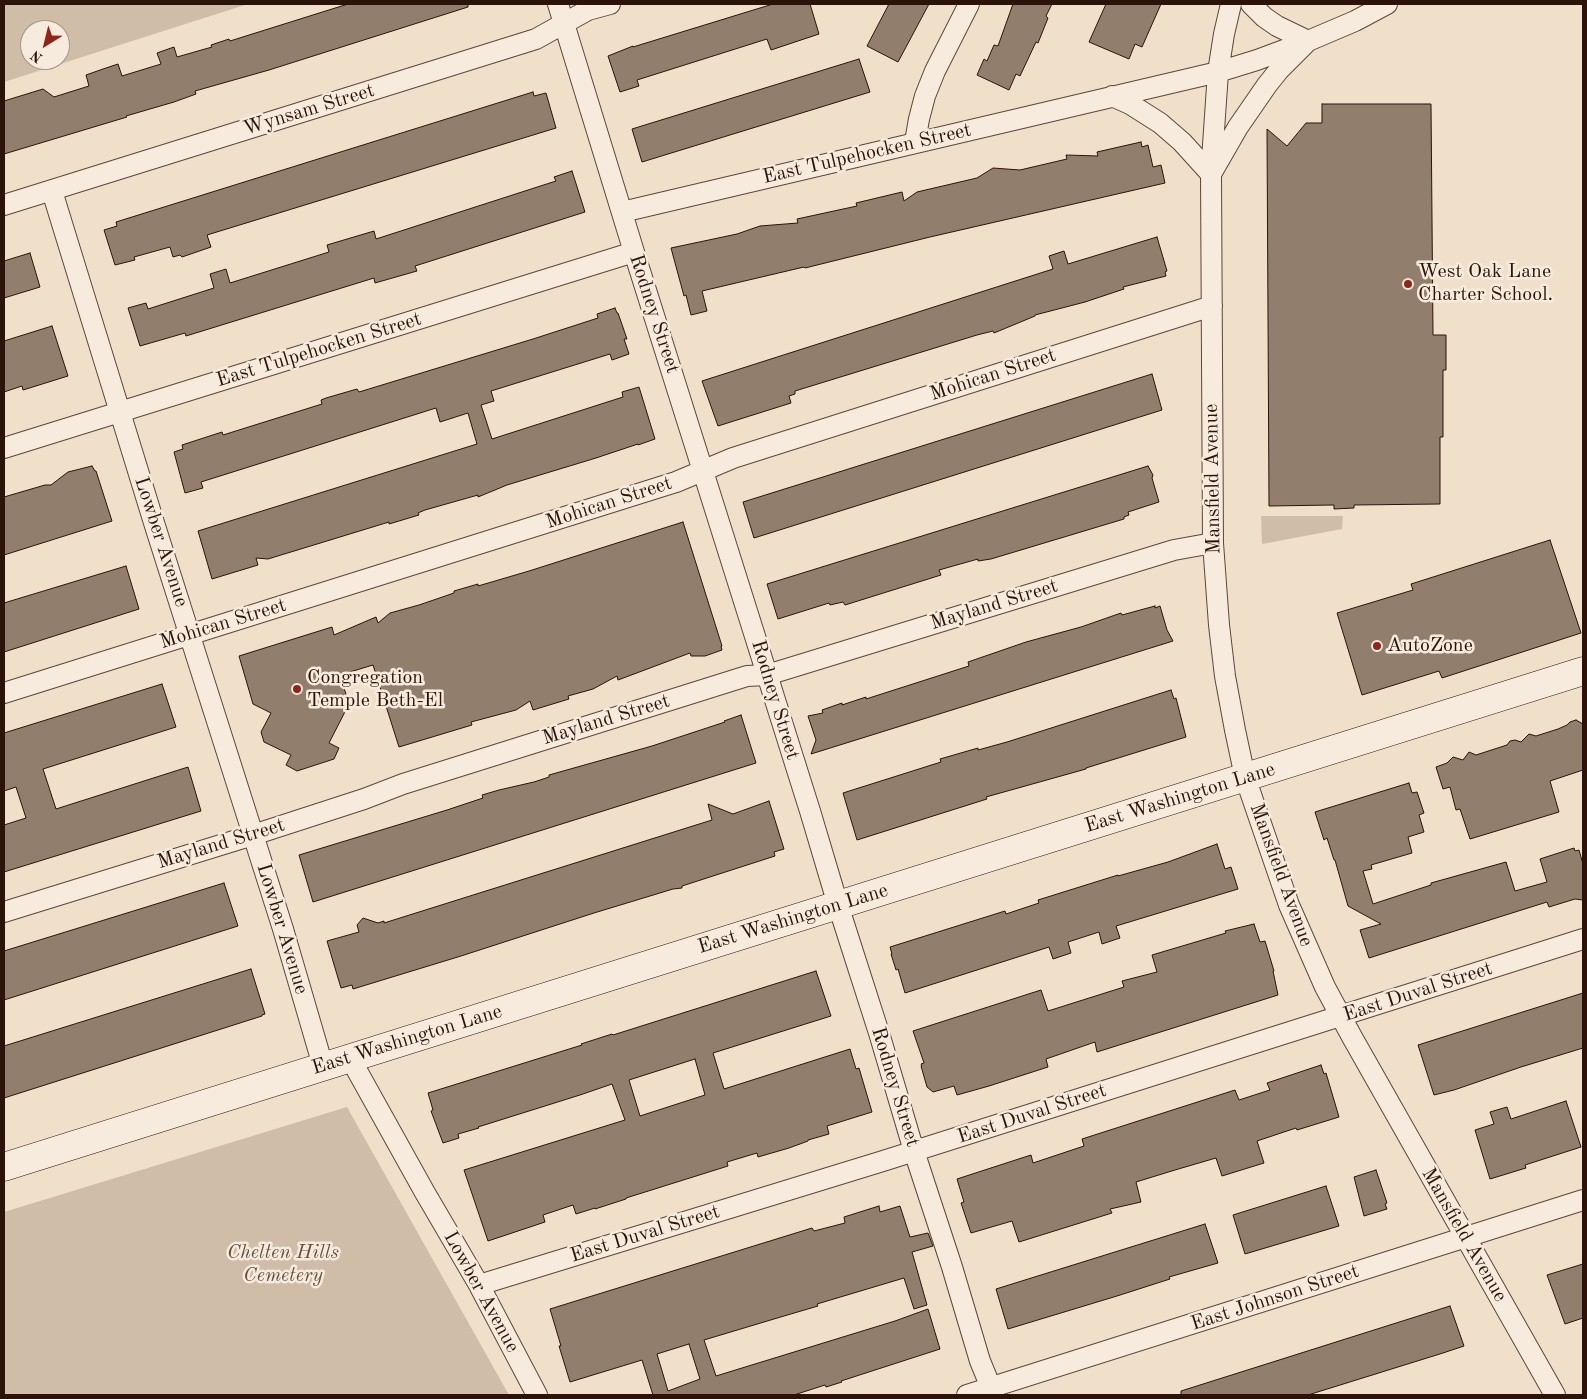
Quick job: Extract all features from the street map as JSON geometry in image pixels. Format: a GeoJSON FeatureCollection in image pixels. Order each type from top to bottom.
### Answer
{"type":"FeatureCollection","features":[{"type":"Feature","properties":{"kind":"main road","name":"East Washington Lane"},"geometry":{"type":"LineString","coordinates":[[4,1167],[1583,671]]}},
{"type":"Feature","properties":{"kind":"street","name":"Rodney Street"},"geometry":{"type":"LineString","coordinates":[[558,4],[879,1033],[914,1152],[952,1267],[980,1361],[993,1392]]}},
{"type":"Feature","properties":{"kind":"street","name":"Wynsam Street"},"geometry":{"type":"LineString","coordinates":[[4,205],[536,39],[588,10],[610,4]]}},
{"type":"Feature","properties":{"kind":"street"},"geometry":{"type":"LineString","coordinates":[[915,142],[925,96],[935,71],[969,4]]}},
{"type":"Feature","properties":{"kind":"street","name":"Mansfield Avenue"},"geometry":{"type":"LineString","coordinates":[[1230,4],[1218,72],[1211,174],[1213,543],[1217,609],[1225,676],[1245,777],[1289,905],[1318,972],[1341,1017],[1555,1395]]}},
{"type":"Feature","properties":{"kind":"street"},"geometry":{"type":"LineString","coordinates":[[1112,96],[1130,104],[1160,123],[1182,142],[1211,174],[1238,127],[1267,84],[1308,41],[1277,26],[1264,17],[1251,4]]}},
{"type":"Feature","properties":{"kind":"street","name":"East Tulpehocken Street"},"geometry":{"type":"LineString","coordinates":[[622,212],[1218,72],[1308,41],[1355,21],[1387,4]]}},
{"type":"Feature","properties":{"kind":"street","name":"Lowber Avenue"},"geometry":{"type":"LineString","coordinates":[[52,190],[324,1066]]}},
{"type":"Feature","properties":{"kind":"street","name":"East Tulpehocken Street"},"geometry":{"type":"LineString","coordinates":[[4,448],[634,252]]}},
{"type":"Feature","properties":{"kind":"street","name":"Mohican Street"},"geometry":{"type":"LineString","coordinates":[[4,693],[676,482],[733,458],[1212,306]]}},
{"type":"Feature","properties":{"kind":"street","name":"Mayland Street"},"geometry":{"type":"LineString","coordinates":[[4,912],[253,835],[364,799],[402,784],[738,678],[767,675],[1174,550],[1213,543]]}},
{"type":"Feature","properties":{"kind":"street","name":"East Duval Street"},"geometry":{"type":"LineString","coordinates":[[479,1285],[914,1152],[1583,939]]}},
{"type":"Feature","properties":{"kind":"street","name":"Lowber Avenue"},"geometry":{"type":"LineString","coordinates":[[350,1058],[421,1186],[479,1285],[537,1395]]}},
{"type":"Feature","properties":{"kind":"street","name":"East Johnson Street"},"geometry":{"type":"LineString","coordinates":[[967,1395],[993,1392],[1583,1200]]}},
{"type":"Feature","properties":{"kind":"green space"},"geometry":{"type":"Polygon","coordinates":[[[4,4],[248,4],[70,61],[70,20],[20,20],[20,70],[42,70],[4,82],[4,4]]]}},
{"type":"Feature","properties":{"kind":"green space"},"geometry":{"type":"Polygon","coordinates":[[[1261,516],[1343,516],[1342,529],[1262,544],[1261,516]]]}},
{"type":"Feature","properties":{"kind":"green space","name":"Chelten Hills Cemetery"},"geometry":{"type":"Polygon","coordinates":[[[347,1107],[509,1395],[4,1395],[4,1212],[347,1107]]]}},
{"type":"Feature","properties":{"kind":"building"},"geometry":{"type":"Polygon","coordinates":[[[348,4],[468,4],[468,7],[269,70],[195,91],[196,94],[174,102],[4,154],[4,101],[43,89],[54,97],[89,86],[86,75],[118,64],[122,76],[161,64],[157,53],[174,47],[177,57],[212,47],[211,45],[229,39],[230,41],[348,4]]]}},
{"type":"Feature","properties":{"kind":"building"},"geometry":{"type":"Polygon","coordinates":[[[773,4],[810,4],[819,34],[771,50],[767,39],[637,80],[639,86],[620,92],[608,56],[633,46],[773,4]]]}},
{"type":"Feature","properties":{"kind":"building"},"geometry":{"type":"Polygon","coordinates":[[[889,4],[929,4],[898,62],[867,46],[889,4]]]}},
{"type":"Feature","properties":{"kind":"building"},"geometry":{"type":"Polygon","coordinates":[[[1013,4],[1052,4],[1046,16],[1048,18],[1038,43],[1036,42],[1020,76],[1016,74],[1009,90],[977,75],[984,59],[987,61],[994,45],[998,46],[1013,4]]]}},
{"type":"Feature","properties":{"kind":"building"},"geometry":{"type":"Polygon","coordinates":[[[1106,4],[1161,4],[1142,47],[1135,44],[1129,59],[1089,42],[1106,4]]]}},
{"type":"Feature","properties":{"kind":"building"},"geometry":{"type":"Polygon","coordinates":[[[859,59],[870,92],[642,162],[632,129],[859,59]]]}},
{"type":"Feature","properties":{"kind":"building"},"geometry":{"type":"Polygon","coordinates":[[[533,92],[534,96],[546,93],[556,128],[207,235],[211,247],[182,257],[180,255],[173,257],[170,247],[134,257],[135,260],[115,265],[104,230],[117,226],[116,222],[533,92]]]}},
{"type":"Feature","properties":{"kind":"building"},"geometry":{"type":"Polygon","coordinates":[[[1322,104],[1431,104],[1433,335],[1446,335],[1446,370],[1443,370],[1443,437],[1440,437],[1440,504],[1354,505],[1354,508],[1334,509],[1334,505],[1269,506],[1267,129],[1287,146],[1306,123],[1322,123],[1322,104]]]}},
{"type":"Feature","properties":{"kind":"building"},"geometry":{"type":"Polygon","coordinates":[[[1141,142],[1142,147],[1148,145],[1153,167],[1161,165],[1165,183],[702,291],[707,311],[691,315],[686,295],[684,296],[671,248],[737,234],[760,226],[798,223],[797,219],[857,206],[856,203],[902,192],[904,201],[917,192],[977,178],[993,168],[1020,170],[1067,159],[1066,155],[1098,156],[1097,152],[1141,142]]]}},
{"type":"Feature","properties":{"kind":"building"},"geometry":{"type":"Polygon","coordinates":[[[572,171],[585,212],[415,266],[417,271],[375,283],[374,278],[186,336],[185,333],[140,346],[128,308],[146,303],[148,309],[214,288],[210,274],[226,269],[230,283],[329,252],[327,245],[374,231],[376,239],[556,181],[554,177],[572,171]]]}},
{"type":"Feature","properties":{"kind":"building"},"geometry":{"type":"Polygon","coordinates":[[[1157,237],[1167,271],[1165,272],[1166,276],[1123,287],[1124,289],[1085,302],[1035,315],[994,333],[993,331],[977,335],[795,391],[795,394],[789,396],[791,403],[718,426],[702,381],[1053,269],[1049,256],[1064,251],[1068,264],[1157,237]]]}},
{"type":"Feature","properties":{"kind":"building"},"geometry":{"type":"Polygon","coordinates":[[[30,253],[40,287],[4,298],[4,261],[30,253]]]}},
{"type":"Feature","properties":{"kind":"building"},"geometry":{"type":"Polygon","coordinates":[[[615,308],[627,339],[624,339],[629,354],[612,360],[610,354],[491,391],[494,401],[481,405],[492,439],[623,397],[622,392],[639,387],[655,439],[507,485],[478,497],[478,495],[425,510],[418,513],[419,515],[389,524],[389,522],[268,559],[256,558],[258,565],[212,579],[198,531],[477,444],[468,413],[440,422],[436,408],[201,482],[203,488],[185,493],[174,452],[183,449],[182,445],[222,432],[223,435],[322,404],[321,400],[326,398],[357,389],[359,392],[533,339],[598,318],[597,314],[615,308]]]}},
{"type":"Feature","properties":{"kind":"building"},"geometry":{"type":"Polygon","coordinates":[[[52,326],[68,376],[23,390],[22,386],[4,392],[4,341],[52,326]]]}},
{"type":"Feature","properties":{"kind":"building"},"geometry":{"type":"Polygon","coordinates":[[[1152,374],[1162,410],[754,538],[743,502],[1152,374]]]}},
{"type":"Feature","properties":{"kind":"building"},"geometry":{"type":"Polygon","coordinates":[[[92,466],[96,471],[112,521],[4,555],[4,497],[51,485],[68,472],[92,466]]]}},
{"type":"Feature","properties":{"kind":"building"},"geometry":{"type":"Polygon","coordinates":[[[1148,466],[1153,475],[1152,478],[1159,502],[1128,512],[1129,515],[1124,517],[1124,519],[991,559],[978,561],[978,559],[939,570],[941,575],[845,605],[843,602],[830,605],[829,603],[778,619],[767,584],[1148,466]]]}},
{"type":"Feature","properties":{"kind":"building"},"geometry":{"type":"Polygon","coordinates":[[[683,522],[722,650],[705,656],[691,656],[690,653],[618,680],[617,676],[593,689],[568,696],[569,699],[533,710],[530,701],[516,710],[471,722],[472,725],[399,747],[373,665],[340,675],[349,704],[329,743],[339,748],[334,759],[297,771],[286,765],[291,755],[264,742],[261,732],[271,713],[253,704],[239,656],[332,627],[334,635],[376,617],[378,623],[390,613],[454,593],[454,591],[529,571],[683,522]]]}},
{"type":"Feature","properties":{"kind":"building"},"geometry":{"type":"Polygon","coordinates":[[[1550,540],[1581,633],[1442,678],[1439,671],[1362,695],[1337,613],[1413,590],[1411,584],[1550,540]]]}},
{"type":"Feature","properties":{"kind":"building"},"geometry":{"type":"Polygon","coordinates":[[[126,566],[139,609],[4,652],[4,603],[126,566]]]}},
{"type":"Feature","properties":{"kind":"building"},"geometry":{"type":"Polygon","coordinates":[[[1155,606],[1155,608],[1160,606],[1167,630],[1173,641],[811,754],[816,740],[808,716],[823,713],[822,710],[842,703],[842,705],[866,697],[866,699],[969,666],[968,662],[1026,642],[1081,627],[1121,613],[1122,615],[1155,606]]]}},
{"type":"Feature","properties":{"kind":"building"},"geometry":{"type":"Polygon","coordinates":[[[162,684],[176,727],[43,769],[56,809],[188,767],[201,811],[4,872],[4,825],[26,818],[16,787],[4,791],[4,733],[162,684]]]}},
{"type":"Feature","properties":{"kind":"building"},"geometry":{"type":"Polygon","coordinates":[[[1171,690],[1174,699],[1176,698],[1186,737],[1086,769],[986,797],[987,799],[857,840],[843,793],[941,762],[940,759],[1007,742],[1171,690]]]}},
{"type":"Feature","properties":{"kind":"building"},"geometry":{"type":"Polygon","coordinates":[[[741,715],[756,763],[313,902],[299,855],[447,810],[483,798],[482,795],[534,782],[549,777],[549,775],[652,746],[741,715]]]}},
{"type":"Feature","properties":{"kind":"building"},"geometry":{"type":"Polygon","coordinates":[[[1576,720],[1583,724],[1583,770],[1550,781],[1559,812],[1470,839],[1460,809],[1456,810],[1450,787],[1443,789],[1436,767],[1447,763],[1453,757],[1463,760],[1469,752],[1476,755],[1507,745],[1510,741],[1521,742],[1529,734],[1536,736],[1558,729],[1576,720]]]}},
{"type":"Feature","properties":{"kind":"building"},"geometry":{"type":"Polygon","coordinates":[[[1409,783],[1412,793],[1417,792],[1424,813],[1419,815],[1424,832],[1408,837],[1412,853],[1371,865],[1372,869],[1363,871],[1373,904],[1431,885],[1431,883],[1506,862],[1515,891],[1547,882],[1540,859],[1574,848],[1575,851],[1579,850],[1583,864],[1583,900],[1575,899],[1549,907],[1547,902],[1369,958],[1360,930],[1381,924],[1348,906],[1335,860],[1327,838],[1324,840],[1315,812],[1409,783]]]}},
{"type":"Feature","properties":{"kind":"building"},"geometry":{"type":"Polygon","coordinates":[[[769,801],[784,849],[774,852],[775,856],[682,886],[682,888],[594,913],[353,989],[352,985],[341,988],[327,941],[359,932],[357,925],[363,918],[378,923],[384,921],[384,923],[712,820],[708,804],[733,814],[769,801]]]}},
{"type":"Feature","properties":{"kind":"building"},"geometry":{"type":"Polygon","coordinates":[[[1217,844],[1225,869],[1231,867],[1238,889],[1116,926],[1120,938],[1102,944],[1099,932],[1068,942],[1071,953],[1053,959],[1049,947],[905,993],[890,947],[1005,911],[1006,914],[1039,903],[1038,900],[1118,875],[1168,862],[1217,844]]]}},
{"type":"Feature","properties":{"kind":"building"},"geometry":{"type":"Polygon","coordinates":[[[224,883],[238,926],[4,1000],[4,951],[224,883]]]}},
{"type":"Feature","properties":{"kind":"building"},"geometry":{"type":"Polygon","coordinates":[[[1254,924],[1260,942],[1265,941],[1274,971],[1278,995],[1097,1052],[1095,1042],[1046,1059],[1048,1067],[957,1095],[954,1086],[933,1092],[927,1087],[921,1066],[924,1063],[913,1031],[1041,990],[1048,1011],[1124,987],[1122,981],[1157,972],[1152,955],[1226,933],[1225,931],[1254,924]]]}},
{"type":"Feature","properties":{"kind":"building"},"geometry":{"type":"Polygon","coordinates":[[[251,969],[265,1014],[262,1016],[4,1098],[4,1046],[251,969]]]}},
{"type":"Feature","properties":{"kind":"building"},"geometry":{"type":"Polygon","coordinates":[[[816,971],[831,1016],[713,1053],[724,1089],[850,1049],[856,1069],[859,1068],[872,1112],[827,1126],[829,1134],[789,1148],[758,1157],[757,1153],[727,1162],[728,1166],[595,1209],[576,1214],[573,1205],[543,1215],[545,1222],[488,1241],[464,1170],[625,1120],[612,1084],[478,1127],[458,1134],[459,1138],[443,1143],[431,1111],[433,1110],[428,1093],[816,971]],[[695,1059],[629,1080],[640,1116],[705,1095],[695,1059]]]}},
{"type":"Feature","properties":{"kind":"building"},"geometry":{"type":"Polygon","coordinates":[[[1583,993],[1583,1048],[1434,1095],[1418,1045],[1583,993]]]}},
{"type":"Feature","properties":{"kind":"building"},"geometry":{"type":"Polygon","coordinates":[[[1321,1065],[1324,1074],[1326,1073],[1339,1117],[1297,1130],[1296,1128],[1257,1141],[1264,1163],[1222,1176],[1216,1158],[1136,1182],[1141,1202],[1110,1209],[1112,1213],[1019,1242],[1012,1221],[971,1233],[961,1203],[964,1202],[957,1179],[1031,1155],[1033,1163],[1084,1146],[1082,1139],[1235,1090],[1239,1100],[1270,1090],[1267,1083],[1321,1065]]]}},
{"type":"Feature","properties":{"kind":"building"},"geometry":{"type":"Polygon","coordinates":[[[1566,1101],[1581,1147],[1525,1165],[1526,1168],[1490,1179],[1475,1130],[1494,1124],[1490,1112],[1507,1107],[1511,1119],[1566,1101]]]}},
{"type":"Feature","properties":{"kind":"building"},"geometry":{"type":"Polygon","coordinates":[[[1376,1170],[1387,1203],[1385,1204],[1387,1209],[1364,1216],[1354,1177],[1376,1170]]]}},
{"type":"Feature","properties":{"kind":"building"},"geometry":{"type":"Polygon","coordinates":[[[1326,1186],[1339,1226],[1245,1254],[1233,1215],[1326,1186]]]}},
{"type":"Feature","properties":{"kind":"building"},"geometry":{"type":"Polygon","coordinates":[[[879,1206],[880,1212],[900,1206],[910,1237],[928,1233],[933,1246],[912,1252],[927,1305],[914,1309],[904,1278],[704,1340],[716,1376],[928,1309],[940,1349],[842,1382],[826,1387],[825,1385],[794,1395],[653,1395],[642,1360],[570,1382],[550,1309],[812,1228],[814,1231],[845,1223],[844,1217],[879,1206]],[[689,1344],[657,1354],[668,1391],[700,1379],[689,1344]]]}},
{"type":"Feature","properties":{"kind":"building"},"geometry":{"type":"Polygon","coordinates":[[[1205,1224],[1218,1263],[1008,1329],[996,1289],[1205,1224]]]}},
{"type":"Feature","properties":{"kind":"building"},"geometry":{"type":"Polygon","coordinates":[[[1583,1264],[1583,1318],[1565,1324],[1547,1275],[1583,1264]]]}},
{"type":"Feature","properties":{"kind":"building"},"geometry":{"type":"Polygon","coordinates":[[[1450,1306],[1464,1346],[1443,1353],[1308,1395],[1181,1395],[1181,1391],[1450,1306]]]}},
{"type":"Feature","properties":{"kind":"place","name":"West Oak Lane Charter School."},"geometry":{"type":"Point","coordinates":[1408,284]}},
{"type":"Feature","properties":{"kind":"place","name":"AutoZone"},"geometry":{"type":"Point","coordinates":[1377,646]}},
{"type":"Feature","properties":{"kind":"place","name":"Congregation Temple Beth-El"},"geometry":{"type":"Point","coordinates":[297,689]}}]}
